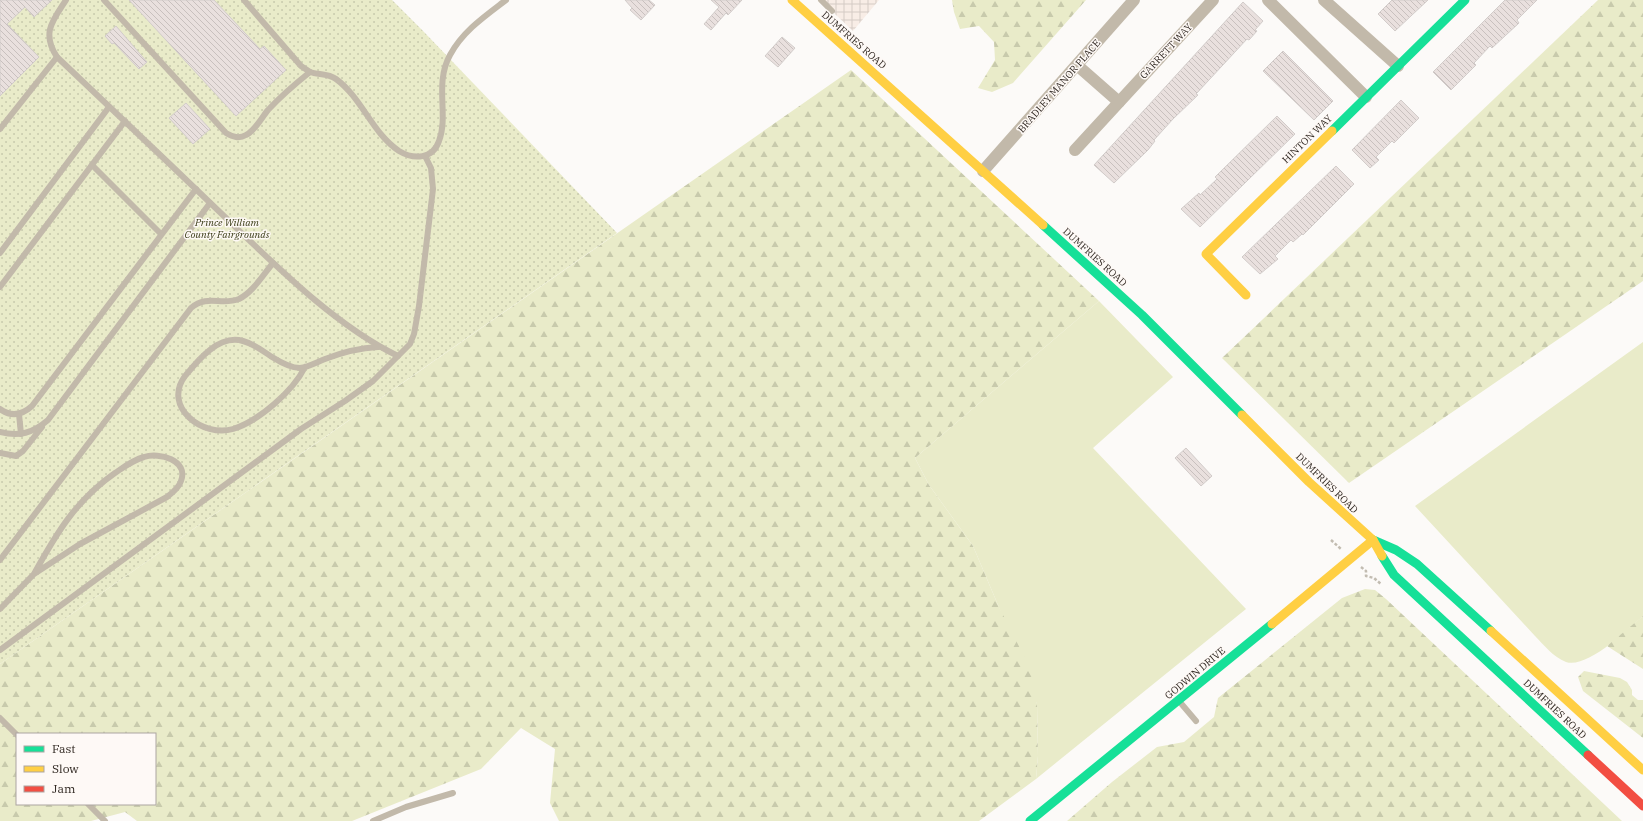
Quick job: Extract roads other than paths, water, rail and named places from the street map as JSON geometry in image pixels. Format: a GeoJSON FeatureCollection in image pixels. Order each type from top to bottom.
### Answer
{"type":"FeatureCollection","features":[{"type":"Feature","properties":{"kind":"main road","name":"DUMFRIES ROAD"},"geometry":{"type":"LineString","coordinates":[[792,0],[984,171],[1142,315],[1310,482],[1373,540],[1394,575],[1643,806]]}},
{"type":"Feature","properties":{"kind":"main road","name":"HINTON WAY"},"geometry":{"type":"LineString","coordinates":[[1246,295],[1206,254],[1465,0]]}},
{"type":"Feature","properties":{"kind":"main road","name":"DUMFRIES ROAD"},"geometry":{"type":"LineString","coordinates":[[1373,540],[1396,550],[1417,564],[1643,770]]}},
{"type":"Feature","properties":{"kind":"main road","name":"GODWIN DRIVE"},"geometry":{"type":"LineString","coordinates":[[1030,821],[1179,701],[1373,540]]}},
{"type":"Feature","properties":{"kind":"street","name":"BRADLEY MANOR PLACE"},"geometry":{"type":"LineString","coordinates":[[984,171],[1078,66],[1134,0]]}},
{"type":"Feature","properties":{"kind":"street","name":"GARRETT WAY"},"geometry":{"type":"LineString","coordinates":[[1076,150],[1212,0]]}},
{"type":"Feature","properties":{"kind":"street"},"geometry":{"type":"LineString","coordinates":[[1268,0],[1366,97]]}},
{"type":"Feature","properties":{"kind":"street"},"geometry":{"type":"LineString","coordinates":[[1324,0],[1398,66]]}},
{"type":"Feature","properties":{"kind":"street"},"geometry":{"type":"LineString","coordinates":[[1078,66],[1119,102]]}},
{"type":"Feature","properties":{"kind":"lane"},"geometry":{"type":"LineString","coordinates":[[66,0],[50,27],[50,47],[57,57],[273,263],[311,296],[378,347],[398,356]]}},
{"type":"Feature","properties":{"kind":"lane"},"geometry":{"type":"LineString","coordinates":[[104,0],[226,133],[232,137],[239,138],[248,135],[288,89],[310,72]]}},
{"type":"Feature","properties":{"kind":"lane"},"geometry":{"type":"LineString","coordinates":[[244,0],[301,66],[310,72],[335,78],[350,93],[388,142],[411,157],[426,156],[436,148],[440,140],[442,126],[442,83],[445,64],[449,55],[468,30],[506,0]]}},
{"type":"Feature","properties":{"kind":"lane"},"geometry":{"type":"LineString","coordinates":[[821,0],[832,11]]}},
{"type":"Feature","properties":{"kind":"lane"},"geometry":{"type":"LineString","coordinates":[[0,129],[57,57]]}},
{"type":"Feature","properties":{"kind":"lane"},"geometry":{"type":"LineString","coordinates":[[1,251],[110,107]]}},
{"type":"Feature","properties":{"kind":"lane"},"geometry":{"type":"LineString","coordinates":[[0,287],[125,121]]}},
{"type":"Feature","properties":{"kind":"lane"},"geometry":{"type":"LineString","coordinates":[[0,650],[301,429],[345,402],[373,381],[410,344],[414,334],[419,306],[433,189],[431,168],[426,156]]}},
{"type":"Feature","properties":{"kind":"lane"},"geometry":{"type":"LineString","coordinates":[[92,165],[161,234]]}},
{"type":"Feature","properties":{"kind":"lane"},"geometry":{"type":"LineString","coordinates":[[0,409],[6,413],[19,414],[32,406],[196,189]]}},
{"type":"Feature","properties":{"kind":"lane"},"geometry":{"type":"LineString","coordinates":[[0,453],[16,456],[23,451],[48,420],[210,202]]}},
{"type":"Feature","properties":{"kind":"lane"},"geometry":{"type":"LineString","coordinates":[[0,560],[191,308],[205,300],[225,302],[238,299],[250,291],[273,263]]}},
{"type":"Feature","properties":{"kind":"lane"},"geometry":{"type":"LineString","coordinates":[[305,367],[291,389],[249,422],[232,429],[219,430],[196,423],[183,410],[177,397],[181,382],[196,363],[212,348],[232,340],[242,340],[256,346],[288,366],[298,368],[305,367],[346,351],[378,347]]}},
{"type":"Feature","properties":{"kind":"lane"},"geometry":{"type":"LineString","coordinates":[[19,414],[20,434]]}},
{"type":"Feature","properties":{"kind":"lane"},"geometry":{"type":"LineString","coordinates":[[0,432],[20,434],[33,431],[48,420]]}},
{"type":"Feature","properties":{"kind":"lane"},"geometry":{"type":"LineString","coordinates":[[0,609],[34,574],[80,544],[167,497],[176,490],[182,481],[182,472],[177,464],[168,456],[157,454],[144,457],[126,465],[107,478],[82,501],[67,518],[34,574]]}},
{"type":"Feature","properties":{"kind":"lane"},"geometry":{"type":"LineString","coordinates":[[1179,701],[1196,721]]}},
{"type":"Feature","properties":{"kind":"lane"},"geometry":{"type":"LineString","coordinates":[[0,718],[16,734]]}},
{"type":"Feature","properties":{"kind":"lane"},"geometry":{"type":"LineString","coordinates":[[374,821],[406,807],[453,793]]}},
{"type":"Feature","properties":{"kind":"lane"},"geometry":{"type":"LineString","coordinates":[[89,805],[104,821]]}},
{"type":"Feature","properties":{"kind":"park label","name":"Prince William County Fairgrounds"},"geometry":{"type":"Point","coordinates":[227,228]}}]}
